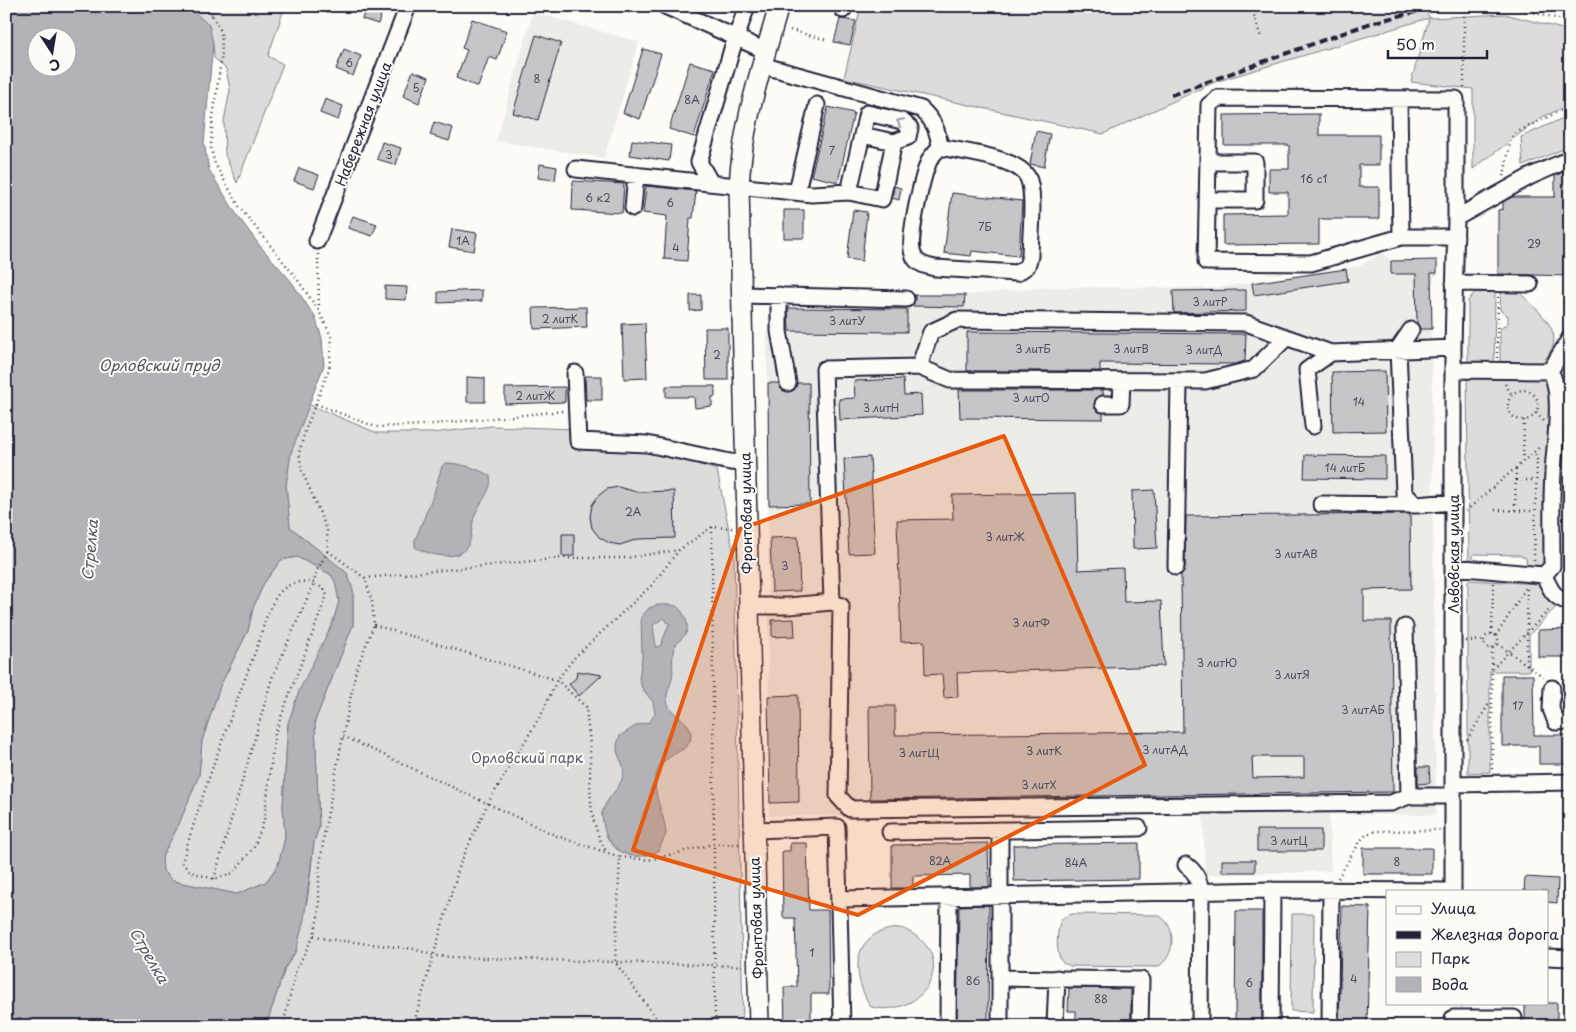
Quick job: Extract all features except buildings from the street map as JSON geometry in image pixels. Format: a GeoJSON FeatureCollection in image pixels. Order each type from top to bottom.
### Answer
{"type":"FeatureCollection","features":[{"type":"Feature","properties":{"kind":"main road","name":"Фронтовая улица"},"geometry":{"type":"LineString","coordinates":[[759,1026],[739,187],[740,162],[748,116],[779,6]]}},
{"type":"Feature","properties":{"kind":"street","name":"Набережная улица"},"geometry":{"type":"LineString","coordinates":[[317,241],[408,6]]}},
{"type":"Feature","properties":{"kind":"street"},"geometry":{"type":"LineString","coordinates":[[665,6],[699,14],[763,58],[921,108],[931,118],[938,130],[940,147],[930,159],[919,198],[910,244],[913,256],[922,265],[935,268],[1017,272],[1027,266],[1030,256],[1031,191],[1028,177],[1020,168],[1008,162],[940,147]]}},
{"type":"Feature","properties":{"kind":"street"},"geometry":{"type":"LineString","coordinates":[[710,183],[699,162],[747,6]]}},
{"type":"Feature","properties":{"kind":"street"},"geometry":{"type":"LineString","coordinates":[[1400,237],[1399,99],[1218,98],[1209,105],[1206,262],[1311,263],[1400,237],[1456,237]]}},
{"type":"Feature","properties":{"kind":"street","name":"Львовская улица"},"geometry":{"type":"LineString","coordinates":[[1399,99],[1456,99],[1456,237],[1453,370],[1457,509],[1453,567],[1453,890]]}},
{"type":"Feature","properties":{"kind":"street"},"geometry":{"type":"LineString","coordinates":[[797,191],[817,105]]}},
{"type":"Feature","properties":{"kind":"street"},"geometry":{"type":"LineString","coordinates":[[849,192],[867,112],[902,121],[910,128],[908,137],[894,142],[862,135]]}},
{"type":"Feature","properties":{"kind":"street"},"geometry":{"type":"LineString","coordinates":[[576,169],[812,194],[849,192],[882,199],[894,142]]}},
{"type":"Feature","properties":{"kind":"street"},"geometry":{"type":"LineString","coordinates":[[1456,218],[1531,176],[1570,159]]}},
{"type":"Feature","properties":{"kind":"street"},"geometry":{"type":"LineString","coordinates":[[1207,200],[1255,200],[1255,162],[1208,162]]}},
{"type":"Feature","properties":{"kind":"street"},"geometry":{"type":"LineString","coordinates":[[633,208],[636,175]]}},
{"type":"Feature","properties":{"kind":"street"},"geometry":{"type":"LineString","coordinates":[[1454,283],[1530,284]]}},
{"type":"Feature","properties":{"kind":"street"},"geometry":{"type":"LineString","coordinates":[[742,295],[906,299]]}},
{"type":"Feature","properties":{"kind":"street"},"geometry":{"type":"LineString","coordinates":[[780,295],[779,331],[788,383]]}},
{"type":"Feature","properties":{"kind":"street"},"geometry":{"type":"LineString","coordinates":[[919,367],[931,332],[957,320],[1246,324],[1331,353],[1453,348]]}},
{"type":"Feature","properties":{"kind":"street"},"geometry":{"type":"LineString","coordinates":[[1411,330],[1398,349],[1404,494],[1416,505]]}},
{"type":"Feature","properties":{"kind":"street"},"geometry":{"type":"LineString","coordinates":[[832,602],[824,369],[919,367],[950,380],[1205,381],[1254,368],[1286,338]]}},
{"type":"Feature","properties":{"kind":"street"},"geometry":{"type":"LineString","coordinates":[[1550,371],[1570,338]]}},
{"type":"Feature","properties":{"kind":"street"},"geometry":{"type":"LineString","coordinates":[[1313,426],[1307,370],[1331,353]]}},
{"type":"Feature","properties":{"kind":"street"},"geometry":{"type":"LineString","coordinates":[[1453,370],[1550,371]]}},
{"type":"Feature","properties":{"kind":"street"},"geometry":{"type":"LineString","coordinates":[[1534,579],[1552,566],[1553,473],[1557,434],[1556,388],[1554,377],[1550,371]]}},
{"type":"Feature","properties":{"kind":"street"},"geometry":{"type":"LineString","coordinates":[[575,373],[578,441],[647,444],[730,462],[745,462]]}},
{"type":"Feature","properties":{"kind":"street"},"geometry":{"type":"LineString","coordinates":[[1103,404],[1121,404],[1122,381]]}},
{"type":"Feature","properties":{"kind":"street"},"geometry":{"type":"LineString","coordinates":[[1176,567],[1179,381]]}},
{"type":"Feature","properties":{"kind":"street"},"geometry":{"type":"LineString","coordinates":[[1321,504],[1416,505],[1457,509]]}},
{"type":"Feature","properties":{"kind":"street"},"geometry":{"type":"LineString","coordinates":[[1453,567],[1493,571],[1534,579],[1564,601]]}},
{"type":"Feature","properties":{"kind":"street"},"geometry":{"type":"LineString","coordinates":[[748,606],[789,606],[832,602],[841,606],[838,796],[850,809],[1391,803],[1409,796],[1492,784],[1570,782]]}},
{"type":"Feature","properties":{"kind":"street"},"geometry":{"type":"LineString","coordinates":[[1405,627],[1409,796]]}},
{"type":"Feature","properties":{"kind":"street"},"geometry":{"type":"LineString","coordinates":[[1552,688],[1551,709],[1556,722],[1570,722]]}},
{"type":"Feature","properties":{"kind":"street"},"geometry":{"type":"LineString","coordinates":[[753,837],[837,827],[842,1026]]}},
{"type":"Feature","properties":{"kind":"street"},"geometry":{"type":"LineString","coordinates":[[890,832],[1139,828]]}},
{"type":"Feature","properties":{"kind":"street"},"geometry":{"type":"LineString","coordinates":[[1000,830],[1000,1026]]}},
{"type":"Feature","properties":{"kind":"street"},"geometry":{"type":"LineString","coordinates":[[1186,865],[1193,870],[1199,880],[1201,892],[1200,1026]]}},
{"type":"Feature","properties":{"kind":"street"},"geometry":{"type":"LineString","coordinates":[[839,899],[1272,890],[1386,890]]}},
{"type":"Feature","properties":{"kind":"street"},"geometry":{"type":"LineString","coordinates":[[1271,1026],[1272,890]]}},
{"type":"Feature","properties":{"kind":"street"},"geometry":{"type":"LineString","coordinates":[[1330,1026],[1331,890]]}},
{"type":"Feature","properties":{"kind":"street"},"geometry":{"type":"LineString","coordinates":[[948,1026],[949,896]]}},
{"type":"Feature","properties":{"kind":"street"},"geometry":{"type":"LineString","coordinates":[[1548,957],[1570,958]]}},
{"type":"Feature","properties":{"kind":"street"},"geometry":{"type":"LineString","coordinates":[[1001,978],[1141,980],[1140,1026]]}},
{"type":"Feature","properties":{"kind":"street"},"geometry":{"type":"LineString","coordinates":[[1056,1026],[1057,978]]}},
{"type":"Feature","properties":{"kind":"street"},"geometry":{"type":"LineString","coordinates":[[1453,1016],[1478,1011],[1514,1018]]}},
{"type":"Feature","properties":{"kind":"path"},"geometry":{"type":"LineString","coordinates":[[199,6],[212,15],[221,30],[222,53],[212,125],[211,150],[215,164],[240,208],[296,276],[319,311],[332,338],[329,369],[305,430],[299,453],[302,471],[314,504],[328,530],[328,551],[316,572],[314,583],[272,678],[214,878]]}},
{"type":"Feature","properties":{"kind":"path"},"geometry":{"type":"LineString","coordinates":[[212,6],[212,15]]}},
{"type":"Feature","properties":{"kind":"path"},"geometry":{"type":"LineString","coordinates":[[1251,6],[1261,38]]}},
{"type":"Feature","properties":{"kind":"path"},"geometry":{"type":"LineString","coordinates":[[1510,6],[1570,22]]}},
{"type":"Feature","properties":{"kind":"path"},"geometry":{"type":"LineString","coordinates":[[787,38],[792,22]]}},
{"type":"Feature","properties":{"kind":"path"},"geometry":{"type":"LineString","coordinates":[[790,30],[827,40]]}},
{"type":"Feature","properties":{"kind":"path"},"geometry":{"type":"LineString","coordinates":[[1502,192],[1511,138],[1515,132],[1570,106]]}},
{"type":"Feature","properties":{"kind":"path"},"geometry":{"type":"LineString","coordinates":[[317,241],[319,311]]}},
{"type":"Feature","properties":{"kind":"path"},"geometry":{"type":"LineString","coordinates":[[1497,371],[1498,283]]}},
{"type":"Feature","properties":{"kind":"path"},"geometry":{"type":"LineString","coordinates":[[1521,390],[1535,395],[1539,404],[1532,417],[1524,420],[1514,417],[1508,404],[1512,395],[1521,390]]}},
{"type":"Feature","properties":{"kind":"path"},"geometry":{"type":"LineString","coordinates":[[316,404],[376,427],[423,426],[576,410]]}},
{"type":"Feature","properties":{"kind":"path"},"geometry":{"type":"LineString","coordinates":[[1523,461],[1524,420]]}},
{"type":"Feature","properties":{"kind":"path"},"geometry":{"type":"LineString","coordinates":[[1457,509],[1516,467],[1557,434]]}},
{"type":"Feature","properties":{"kind":"path"},"geometry":{"type":"LineString","coordinates":[[1527,665],[1527,633],[1534,579],[1537,460],[1534,452]]}},
{"type":"Feature","properties":{"kind":"path"},"geometry":{"type":"LineString","coordinates":[[1515,510],[1516,467]]}},
{"type":"Feature","properties":{"kind":"path"},"geometry":{"type":"LineString","coordinates":[[1516,480],[1536,480]]}},
{"type":"Feature","properties":{"kind":"path"},"geometry":{"type":"LineString","coordinates":[[1495,510],[1535,511]]}},
{"type":"Feature","properties":{"kind":"path"},"geometry":{"type":"LineString","coordinates":[[413,1026],[435,956],[460,864],[488,803],[542,713],[557,680],[575,656],[652,585],[679,550],[712,527],[746,528]]}},
{"type":"Feature","properties":{"kind":"path"},"geometry":{"type":"LineString","coordinates":[[712,527],[713,965],[715,1026]]}},
{"type":"Feature","properties":{"kind":"path"},"geometry":{"type":"LineString","coordinates":[[365,578],[562,558],[625,558],[679,550]]}},
{"type":"Feature","properties":{"kind":"path"},"geometry":{"type":"LineString","coordinates":[[283,1026],[296,970],[314,934],[319,911],[319,873],[325,828],[356,670],[374,625],[372,600],[365,578],[328,551]]}},
{"type":"Feature","properties":{"kind":"path"},"geometry":{"type":"LineString","coordinates":[[1493,571],[1494,635],[1498,644],[1545,678],[1552,688]]}},
{"type":"Feature","properties":{"kind":"path"},"geometry":{"type":"LineString","coordinates":[[1492,648],[1486,646],[1485,640],[1489,635],[1494,635],[1534,579]]}},
{"type":"Feature","properties":{"kind":"path"},"geometry":{"type":"LineString","coordinates":[[305,581],[314,583],[324,589],[327,595],[275,734],[264,821],[254,847],[234,873],[214,878],[192,872],[182,863],[198,811],[270,609],[280,593],[291,583],[305,581]]}},
{"type":"Feature","properties":{"kind":"path"},"geometry":{"type":"LineString","coordinates":[[1492,669],[1527,633],[1564,601]]}},
{"type":"Feature","properties":{"kind":"path"},"geometry":{"type":"LineString","coordinates":[[374,625],[557,680],[586,707],[590,744],[590,808],[598,836],[607,852]]}},
{"type":"Feature","properties":{"kind":"path"},"geometry":{"type":"LineString","coordinates":[[1462,641],[1485,640]]}},
{"type":"Feature","properties":{"kind":"path"},"geometry":{"type":"LineString","coordinates":[[1492,648],[1498,644]]}},
{"type":"Feature","properties":{"kind":"path"},"geometry":{"type":"LineString","coordinates":[[1492,648],[1492,784]]}},
{"type":"Feature","properties":{"kind":"path"},"geometry":{"type":"LineString","coordinates":[[1462,748],[1491,700]]}},
{"type":"Feature","properties":{"kind":"path"},"geometry":{"type":"LineString","coordinates":[[343,736],[469,797],[488,803],[557,836],[620,857],[649,860],[713,844],[753,837]]}},
{"type":"Feature","properties":{"kind":"path"},"geometry":{"type":"LineString","coordinates":[[1331,890],[1366,834],[1376,831],[1444,830]]}},
{"type":"Feature","properties":{"kind":"path"},"geometry":{"type":"LineString","coordinates":[[620,857],[615,962],[662,1026]]}},
{"type":"Feature","properties":{"kind":"path"},"geometry":{"type":"LineString","coordinates":[[314,934],[327,939],[414,950],[435,956],[757,967]]}},
{"type":"Feature","properties":{"kind":"highlighted area"},"geometry":{"type":"Polygon","coordinates":[[[1004,436],[1145,765],[858,915],[633,850],[740,529],[1004,436]]]}},
{"type":"Feature","properties":{"kind":"shaded area"},"geometry":{"type":"Polygon","coordinates":[[[533,12],[639,42],[604,158],[496,141],[533,12]]]}},
{"type":"Feature","properties":{"kind":"shaded area"},"geometry":{"type":"Polygon","coordinates":[[[1382,252],[1391,261],[1437,260],[1437,273],[1431,287],[1436,815],[1329,815],[1331,871],[1205,875],[1203,815],[769,816],[767,331],[907,332],[907,309],[911,306],[964,307],[965,295],[1051,287],[1217,288],[1360,266],[1382,252]]]}},
{"type":"Feature","properties":{"kind":"green space"},"geometry":{"type":"Polygon","coordinates":[[[187,6],[285,6],[268,56],[283,64],[237,183],[225,155],[224,121],[230,90],[226,69],[214,58],[213,43],[187,6]]]}},
{"type":"Feature","properties":{"kind":"green space"},"geometry":{"type":"Polygon","coordinates":[[[861,6],[1423,6],[1430,18],[1505,14],[1570,31],[1570,105],[1542,117],[1473,169],[1473,89],[1411,82],[1429,18],[1215,82],[1103,134],[844,78],[861,6]]]}},
{"type":"Feature","properties":{"kind":"green space"},"geometry":{"type":"Polygon","coordinates":[[[1570,115],[1570,146],[1523,166],[1521,137],[1570,115]]]}},
{"type":"Feature","properties":{"kind":"green space"},"geometry":{"type":"Polygon","coordinates":[[[1475,292],[1495,292],[1494,365],[1468,364],[1468,301],[1475,292]]]}},
{"type":"Feature","properties":{"kind":"green space"},"geometry":{"type":"Polygon","coordinates":[[[1501,292],[1519,292],[1539,312],[1550,327],[1554,343],[1550,352],[1540,363],[1535,365],[1500,364],[1500,329],[1508,323],[1508,316],[1500,310],[1501,292]]]}},
{"type":"Feature","properties":{"kind":"green space"},"geometry":{"type":"Polygon","coordinates":[[[1540,373],[1552,384],[1548,559],[1542,569],[1527,568],[1526,558],[1519,555],[1474,554],[1471,563],[1469,562],[1467,378],[1485,375],[1540,373]]]}},
{"type":"Feature","properties":{"kind":"green space","name":"Орловский парк"},"geometry":{"type":"Polygon","coordinates":[[[308,404],[377,433],[432,433],[492,426],[573,429],[653,450],[717,470],[734,555],[743,1026],[266,1026],[285,968],[296,951],[308,896],[314,842],[319,827],[315,721],[353,625],[353,590],[347,573],[290,527],[286,485],[291,453],[308,404]]]}},
{"type":"Feature","properties":{"kind":"green space"},"geometry":{"type":"Polygon","coordinates":[[[297,557],[330,574],[335,581],[339,601],[333,622],[288,723],[283,806],[285,838],[278,865],[266,882],[237,894],[173,881],[163,872],[162,857],[179,824],[199,775],[202,741],[220,686],[248,631],[253,608],[264,583],[281,560],[297,557]]]}},
{"type":"Feature","properties":{"kind":"green space"},"geometry":{"type":"Polygon","coordinates":[[[1468,580],[1540,584],[1546,596],[1556,607],[1529,635],[1529,671],[1490,671],[1490,772],[1468,773],[1468,580]]]}},
{"type":"Feature","properties":{"kind":"green space"},"geometry":{"type":"Polygon","coordinates":[[[1073,914],[1157,915],[1169,925],[1172,941],[1171,949],[1163,963],[1157,967],[1070,966],[1063,963],[1060,959],[1057,941],[1058,928],[1062,919],[1073,914]]]}},
{"type":"Feature","properties":{"kind":"green space"},"geometry":{"type":"Polygon","coordinates":[[[1292,914],[1314,914],[1313,1012],[1291,1011],[1292,914]]]}},
{"type":"Feature","properties":{"kind":"green space"},"geometry":{"type":"Polygon","coordinates":[[[901,928],[920,939],[930,953],[933,967],[930,982],[921,994],[907,1004],[890,1008],[871,1007],[864,994],[860,980],[859,955],[864,945],[873,936],[885,931],[901,928]]]}},
{"type":"Feature","properties":{"kind":"water","name":"Орловский пруд"},"geometry":{"type":"Polygon","coordinates":[[[6,6],[187,6],[209,25],[213,43],[204,143],[209,170],[237,215],[260,246],[291,281],[315,317],[322,338],[324,365],[291,453],[286,485],[290,527],[347,573],[353,590],[353,625],[315,721],[319,827],[314,842],[304,919],[296,951],[285,968],[266,1026],[6,1026],[6,297],[9,290],[9,277],[6,270],[6,6]],[[297,557],[281,560],[264,583],[253,608],[248,631],[220,686],[202,741],[199,775],[179,824],[162,857],[163,871],[173,881],[237,894],[266,882],[278,865],[285,838],[283,806],[288,723],[299,691],[333,622],[339,601],[335,581],[330,574],[297,557]]]}},
{"type":"Feature","properties":{"kind":"water"},"geometry":{"type":"Polygon","coordinates":[[[445,463],[468,466],[490,476],[490,486],[474,518],[468,545],[464,551],[451,556],[435,555],[415,547],[415,540],[434,493],[442,466],[445,463]]]}},
{"type":"Feature","properties":{"kind":"water"},"geometry":{"type":"Polygon","coordinates":[[[657,605],[674,605],[682,611],[686,618],[686,633],[674,648],[672,679],[667,701],[669,707],[689,726],[691,737],[685,747],[663,762],[656,775],[657,798],[666,834],[658,851],[650,855],[633,856],[618,850],[612,844],[607,837],[602,815],[606,803],[619,785],[624,772],[617,751],[620,736],[637,725],[650,722],[655,713],[653,702],[642,688],[639,678],[642,658],[641,617],[649,608],[657,605]],[[664,618],[653,625],[656,648],[661,645],[669,624],[664,618]]]}},
{"type":"Feature","properties":{"kind":"railway"},"geometry":{"type":"LineString","coordinates":[[1171,95],[1371,23],[1439,6]]}},
{"type":"Feature","properties":{"kind":"railway"},"geometry":{"type":"LineString","coordinates":[[1566,6],[1570,7]]}},
{"type":"Feature","properties":{"kind":"water label","name":"Стрелка"},"geometry":{"type":"Point","coordinates":[89,550]}},
{"type":"Feature","properties":{"kind":"water label","name":"Стрелка"},"geometry":{"type":"Point","coordinates":[150,955]}}]}
